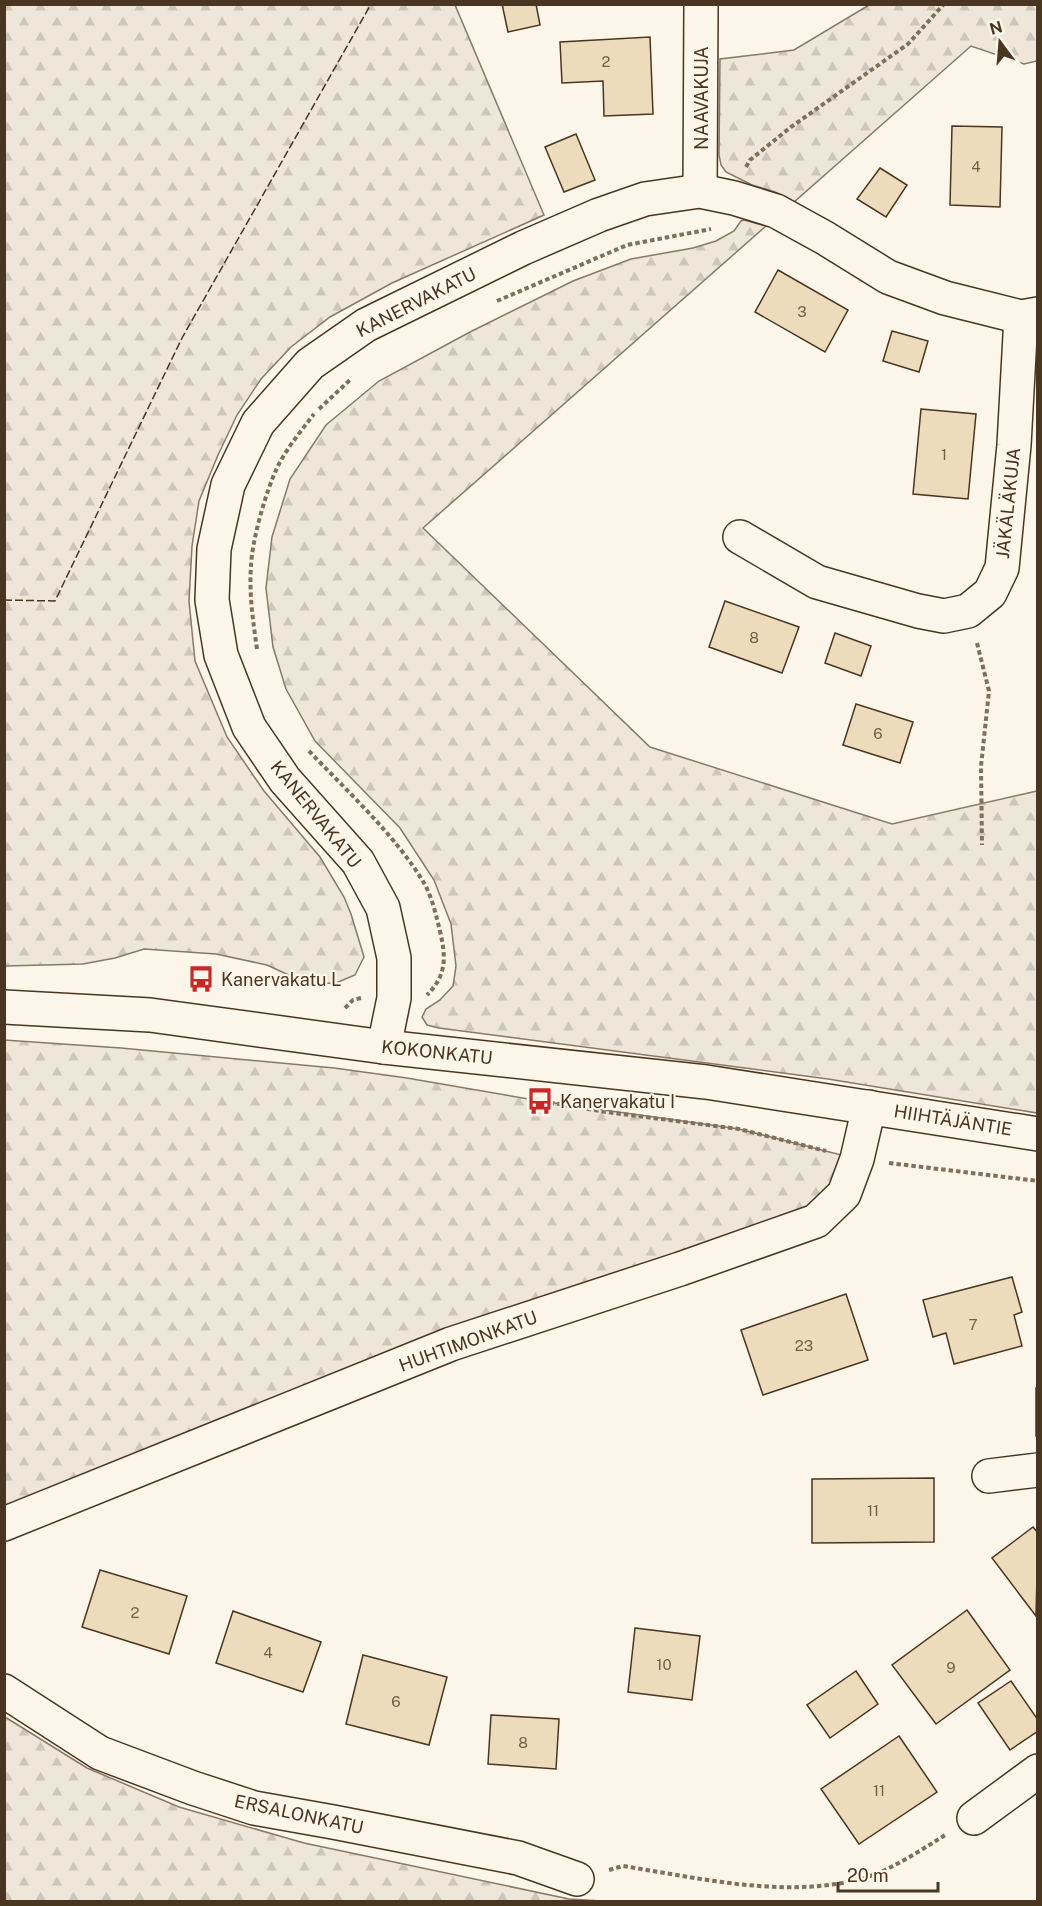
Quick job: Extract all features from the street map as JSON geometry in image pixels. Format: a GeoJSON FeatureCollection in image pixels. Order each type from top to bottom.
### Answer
{"type":"FeatureCollection","features":[{"type":"Feature","properties":{"kind":"street","name":"NAAVAKUJA"},"geometry":{"type":"LineString","coordinates":[[700,191],[701,4]]}},
{"type":"Feature","properties":{"kind":"street","name":"KANERVAKATU"},"geometry":{"type":"LineString","coordinates":[[384,1047],[394,998],[394,958],[383,908],[358,862],[285,780],[249,727],[220,655],[212,600],[214,549],[228,485],[258,423],[309,364],[366,325],[513,253],[599,215],[645,199],[700,191],[776,210],[888,277],[945,298],[1029,316]]}},
{"type":"Feature","properties":{"kind":"street","name":"JÄKÄLÄKUJA"},"geometry":{"type":"LineString","coordinates":[[968,611],[990,593],[1002,568],[1029,316]]}},
{"type":"Feature","properties":{"kind":"street"},"geometry":{"type":"LineString","coordinates":[[740,537],[817,582],[918,611],[944,616],[968,611]]}},
{"type":"Feature","properties":{"kind":"street","name":"KOKONKATU"},"geometry":{"type":"LineString","coordinates":[[4,1007],[150,1014],[384,1047],[706,1082],[869,1107]]}},
{"type":"Feature","properties":{"kind":"street","name":"HIIHTÄJÄNTIE"},"geometry":{"type":"LineString","coordinates":[[869,1107],[1038,1134]]}},
{"type":"Feature","properties":{"kind":"street","name":"HUHTIMONKATU"},"geometry":{"type":"LineString","coordinates":[[4,1524],[451,1344],[680,1269],[816,1221],[844,1194],[857,1159],[869,1107]]}},
{"type":"Feature","properties":{"kind":"street"},"geometry":{"type":"LineString","coordinates":[[989,1476],[1038,1470]]}},
{"type":"Feature","properties":{"kind":"street","name":"ERSALONKATU"},"geometry":{"type":"LineString","coordinates":[[4,1691],[100,1753],[234,1802],[254,1808],[518,1858],[577,1880]]}},
{"type":"Feature","properties":{"kind":"street"},"geometry":{"type":"LineString","coordinates":[[974,1818],[1038,1772]]}},
{"type":"Feature","properties":{"kind":"path"},"geometry":{"type":"LineString","coordinates":[[495,302],[627,245],[713,228],[727,219],[734,198],[734,183],[750,160],[791,127],[909,44],[944,4]]}},
{"type":"Feature","properties":{"kind":"path"},"geometry":{"type":"LineString","coordinates":[[257,650],[251,609],[251,564],[267,492],[278,466],[310,419],[352,379]]}},
{"type":"Feature","properties":{"kind":"path"},"geometry":{"type":"LineString","coordinates":[[968,611],[989,691],[981,765],[982,845]]}},
{"type":"Feature","properties":{"kind":"path"},"geometry":{"type":"LineString","coordinates":[[308,750],[392,840],[424,884],[444,947],[441,978],[426,996],[417,999],[372,996],[353,1000],[342,1012],[338,1039]]}},
{"type":"Feature","properties":{"kind":"path"},"geometry":{"type":"LineString","coordinates":[[529,1099],[606,1112],[739,1129],[857,1159],[1038,1180]]}},
{"type":"Feature","properties":{"kind":"path"},"geometry":{"type":"LineString","coordinates":[[577,1880],[623,1866],[748,1885],[800,1887],[858,1880],[899,1863],[974,1818]]}},
{"type":"Feature","properties":{"kind":"green space"},"geometry":{"type":"Polygon","coordinates":[[[5,4],[455,5],[544,215],[392,283],[330,317],[291,347],[261,379],[237,415],[199,501],[192,546],[189,601],[195,661],[227,737],[264,791],[320,857],[344,897],[364,957],[355,975],[336,983],[308,984],[267,965],[216,954],[144,949],[115,958],[83,964],[5,966],[5,4]]]}},
{"type":"Feature","properties":{"kind":"green space"},"geometry":{"type":"Polygon","coordinates":[[[869,5],[1037,5],[1037,61],[1024,64],[971,46],[794,202],[726,172],[721,165],[719,155],[720,59],[794,50],[869,5]]]}},
{"type":"Feature","properties":{"kind":"green space"},"geometry":{"type":"Polygon","coordinates":[[[744,220],[766,226],[423,528],[650,747],[892,824],[1037,791],[1037,1113],[828,1079],[427,1025],[422,1017],[426,1009],[440,1000],[453,986],[456,966],[451,924],[434,880],[400,828],[315,741],[286,689],[273,647],[266,588],[272,537],[290,479],[326,425],[379,381],[470,332],[573,281],[631,259],[693,248],[716,241],[734,231],[744,220]]]}},
{"type":"Feature","properties":{"kind":"green space"},"geometry":{"type":"Polygon","coordinates":[[[4,1040],[121,1048],[334,1068],[407,1078],[540,1101],[739,1129],[857,1159],[844,1194],[5,1524],[4,1040]]]}},
{"type":"Feature","properties":{"kind":"green space"},"geometry":{"type":"Polygon","coordinates":[[[5,1717],[87,1768],[179,1807],[304,1843],[569,1899],[601,1901],[5,1901],[5,1717]]]}},
{"type":"Feature","properties":{"kind":"building"},"geometry":{"type":"Polygon","coordinates":[[[502,4],[536,4],[540,25],[508,32],[502,4]]]}},
{"type":"Feature","properties":{"kind":"building"},"geometry":{"type":"Polygon","coordinates":[[[650,37],[653,114],[604,116],[603,81],[562,83],[560,42],[650,37]]]}},
{"type":"Feature","properties":{"kind":"building"},"geometry":{"type":"Polygon","coordinates":[[[952,126],[1002,127],[1000,207],[950,205],[952,126]]]}},
{"type":"Feature","properties":{"kind":"building"},"geometry":{"type":"Polygon","coordinates":[[[576,134],[595,180],[564,192],[545,147],[576,134]]]}},
{"type":"Feature","properties":{"kind":"building"},"geometry":{"type":"Polygon","coordinates":[[[880,168],[907,185],[886,217],[857,199],[880,168]]]}},
{"type":"Feature","properties":{"kind":"building"},"geometry":{"type":"Polygon","coordinates":[[[778,270],[848,310],[825,352],[755,312],[778,270]]]}},
{"type":"Feature","properties":{"kind":"building"},"geometry":{"type":"Polygon","coordinates":[[[892,331],[928,341],[919,372],[883,361],[892,331]]]}},
{"type":"Feature","properties":{"kind":"building"},"geometry":{"type":"Polygon","coordinates":[[[921,409],[976,414],[968,499],[913,494],[921,409]]]}},
{"type":"Feature","properties":{"kind":"building"},"geometry":{"type":"Polygon","coordinates":[[[725,601],[799,627],[782,673],[709,647],[725,601]]]}},
{"type":"Feature","properties":{"kind":"building"},"geometry":{"type":"Polygon","coordinates":[[[835,633],[871,646],[861,676],[825,663],[835,633]]]}},
{"type":"Feature","properties":{"kind":"building"},"geometry":{"type":"Polygon","coordinates":[[[856,704],[913,722],[900,763],[843,745],[856,704]]]}},
{"type":"Feature","properties":{"kind":"building"},"geometry":{"type":"Polygon","coordinates":[[[1012,1277],[1022,1312],[1014,1315],[1022,1346],[954,1364],[946,1333],[933,1337],[923,1300],[1012,1277]]]}},
{"type":"Feature","properties":{"kind":"building"},"geometry":{"type":"Polygon","coordinates":[[[846,1294],[868,1360],[763,1395],[741,1330],[846,1294]]]}},
{"type":"Feature","properties":{"kind":"building"},"geometry":{"type":"Polygon","coordinates":[[[1036,1388],[1038,1388],[1038,1436],[1036,1436],[1036,1388]]]}},
{"type":"Feature","properties":{"kind":"building"},"geometry":{"type":"Polygon","coordinates":[[[934,1478],[934,1542],[812,1543],[812,1479],[934,1478]]]}},
{"type":"Feature","properties":{"kind":"building"},"geometry":{"type":"Polygon","coordinates":[[[1033,1527],[1038,1533],[1036,1616],[992,1558],[1033,1527]]]}},
{"type":"Feature","properties":{"kind":"building"},"geometry":{"type":"Polygon","coordinates":[[[100,1570],[187,1596],[169,1654],[82,1627],[100,1570]]]}},
{"type":"Feature","properties":{"kind":"building"},"geometry":{"type":"Polygon","coordinates":[[[967,1610],[1010,1670],[936,1724],[892,1665],[967,1610]]]}},
{"type":"Feature","properties":{"kind":"building"},"geometry":{"type":"Polygon","coordinates":[[[233,1611],[321,1642],[303,1692],[216,1663],[233,1611]]]}},
{"type":"Feature","properties":{"kind":"building"},"geometry":{"type":"Polygon","coordinates":[[[635,1628],[700,1636],[692,1700],[628,1692],[635,1628]]]}},
{"type":"Feature","properties":{"kind":"building"},"geometry":{"type":"Polygon","coordinates":[[[363,1655],[447,1677],[429,1745],[346,1724],[363,1655]]]}},
{"type":"Feature","properties":{"kind":"building"},"geometry":{"type":"Polygon","coordinates":[[[856,1671],[878,1704],[830,1738],[807,1705],[856,1671]]]}},
{"type":"Feature","properties":{"kind":"building"},"geometry":{"type":"Polygon","coordinates":[[[1011,1681],[1038,1720],[1038,1731],[1010,1750],[978,1703],[1011,1681]]]}},
{"type":"Feature","properties":{"kind":"building"},"geometry":{"type":"Polygon","coordinates":[[[491,1715],[559,1719],[556,1769],[488,1764],[491,1715]]]}},
{"type":"Feature","properties":{"kind":"building"},"geometry":{"type":"Polygon","coordinates":[[[899,1736],[937,1792],[859,1844],[821,1789],[899,1736]]]}},
{"type":"Feature","properties":{"kind":"fence"},"geometry":{"type":"LineString","coordinates":[[4,600],[55,601],[182,338],[371,4]]}},
{"type":"Feature","properties":{"kind":"place","name":"Kanervakatu L"},"geometry":{"type":"Point","coordinates":[201,979]}},
{"type":"Feature","properties":{"kind":"place","name":"Kanervakatu I"},"geometry":{"type":"Point","coordinates":[540,1101]}}]}
